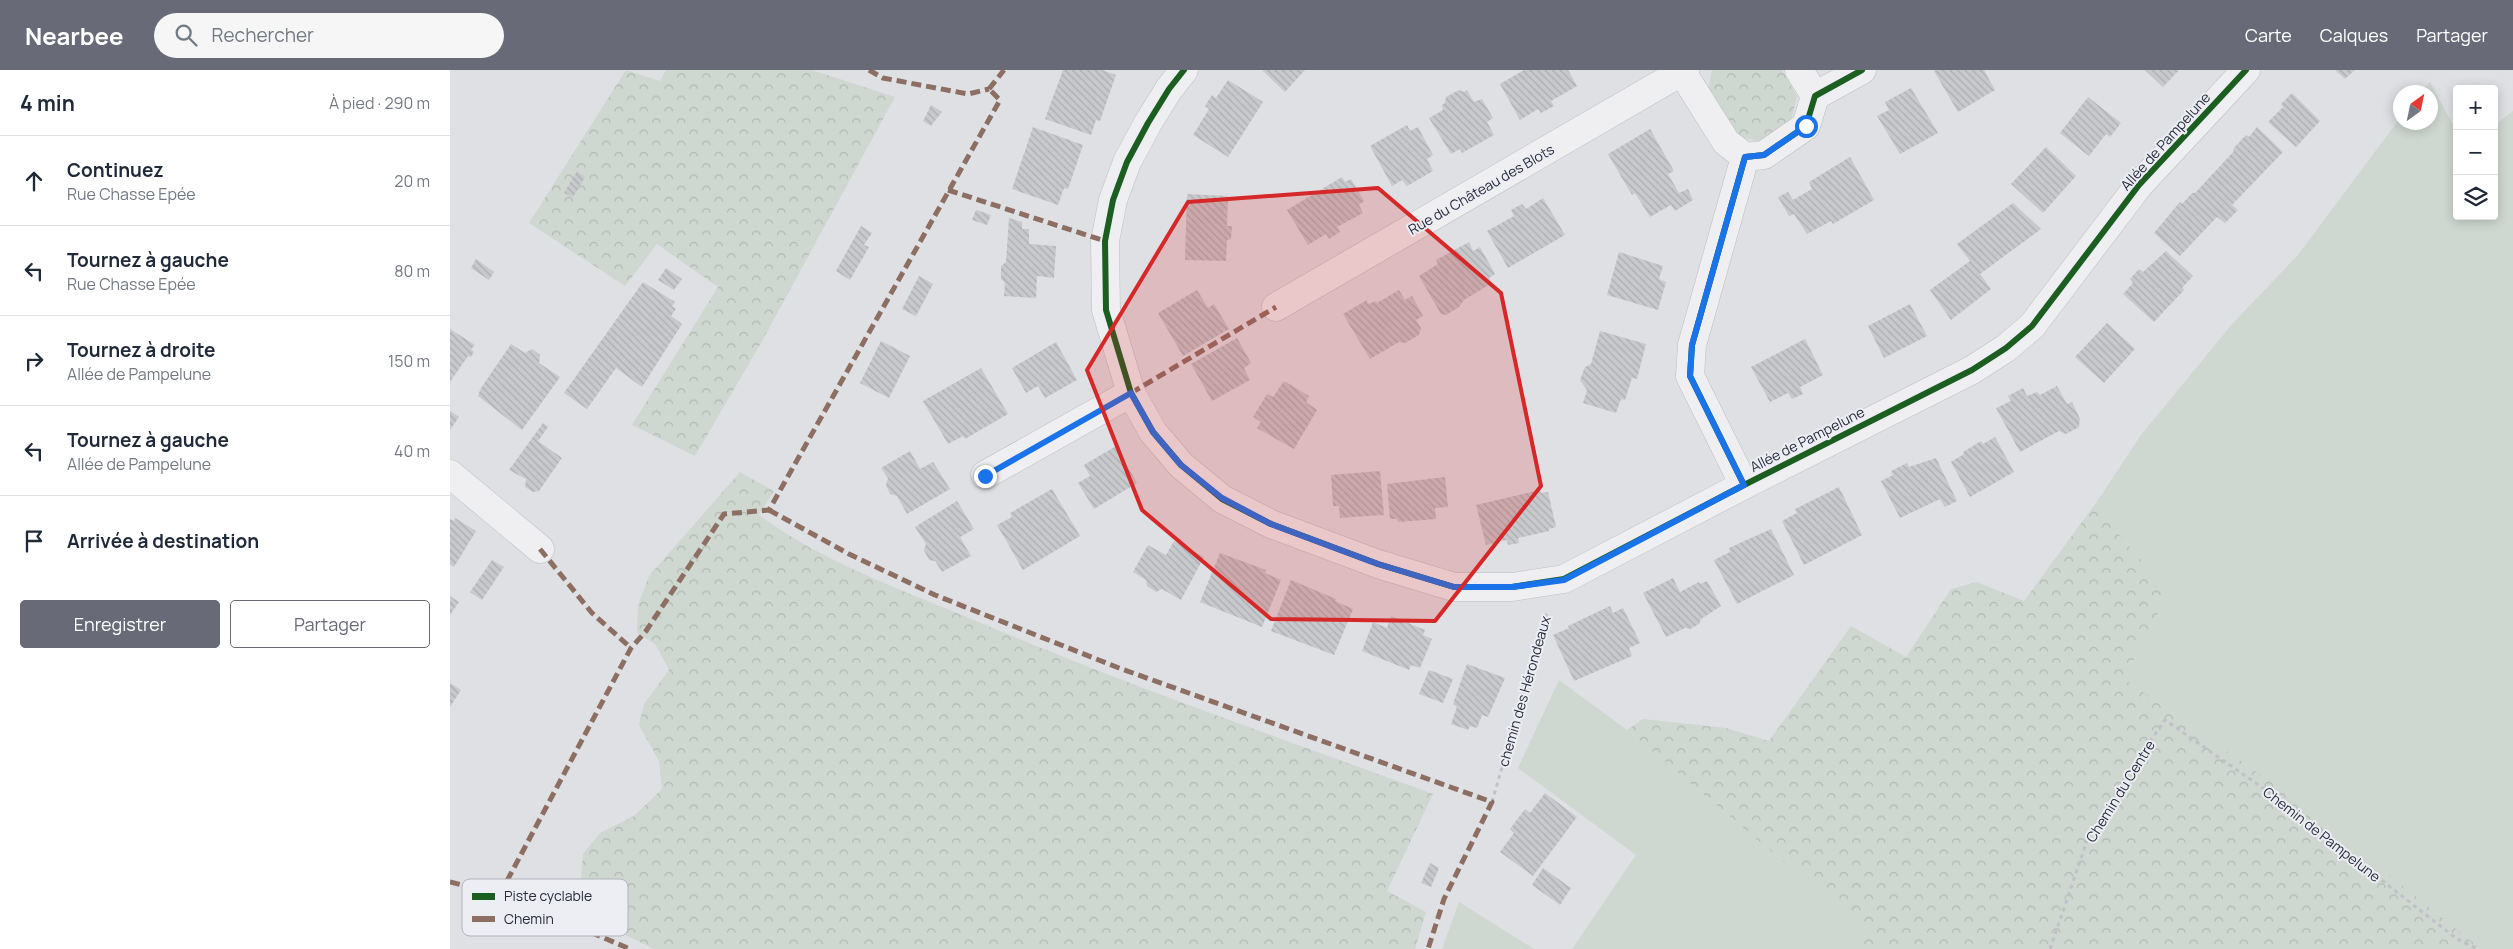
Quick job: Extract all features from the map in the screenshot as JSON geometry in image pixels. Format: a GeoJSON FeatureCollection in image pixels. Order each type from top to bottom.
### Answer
{"type":"FeatureCollection","features":[{"type":"Feature","properties":{"kind":"street","name":"Allée de Pampelune"},"geometry":{"type":"LineString","coordinates":[[1184,70],[1148,123],[1127,162],[1113,200],[1105,241],[1106,310],[1131,393],[1153,432],[1181,465],[1222,498],[1271,524],[1378,564],[1454,587],[1512,587],[1564,580],[1744,485],[1972,370],[2006,348],[2032,326],[2139,185],[2246,70]]}},
{"type":"Feature","properties":{"kind":"street"},"geometry":{"type":"LineString","coordinates":[[1799,70],[1815,96]]}},
{"type":"Feature","properties":{"kind":"street"},"geometry":{"type":"LineString","coordinates":[[1684,71],[1726,142],[1745,157],[1764,155],[1806,126],[1815,96],[1862,70]]}},
{"type":"Feature","properties":{"kind":"street","name":"Rue du Château des Blots"},"geometry":{"type":"LineString","coordinates":[[1276,307],[1684,71]]}},
{"type":"Feature","properties":{"kind":"street"},"geometry":{"type":"LineString","coordinates":[[1744,485],[1690,376],[1692,345],[1745,157]]}},
{"type":"Feature","properties":{"kind":"street"},"geometry":{"type":"LineString","coordinates":[[985,476],[1131,393]]}},
{"type":"Feature","properties":{"kind":"street"},"geometry":{"type":"LineString","coordinates":[[450,474],[540,548]]}},
{"type":"Feature","properties":{"kind":"highlighted area"},"geometry":{"type":"Polygon","coordinates":[[[1378,188],[1501,293],[1541,486],[1435,621],[1271,619],[1142,510],[1087,370],[1188,202],[1378,188]]]}},
{"type":"Feature","properties":{"kind":"green space"},"geometry":{"type":"Polygon","coordinates":[[[626,70],[660,81],[666,70],[812,70],[895,97],[761,343],[695,456],[632,425],[718,287],[657,244],[625,286],[529,223],[626,70]]]}},
{"type":"Feature","properties":{"kind":"green space"},"geometry":{"type":"Polygon","coordinates":[[[1712,70],[1782,70],[1797,96],[1791,121],[1759,141],[1736,136],[1708,90],[1712,70]]]}},
{"type":"Feature","properties":{"kind":"green space"},"geometry":{"type":"Polygon","coordinates":[[[2438,97],[2453,125],[2453,220],[2498,220],[2498,123],[2513,111],[2513,949],[2481,949],[2297,800],[2124,679],[2169,592],[2108,522],[2096,503],[2141,435],[2233,323],[2298,255],[2393,127],[2393,130],[2438,130],[2438,97]]]}},
{"type":"Feature","properties":{"kind":"green space"},"geometry":{"type":"Polygon","coordinates":[[[740,472],[774,491],[759,515],[807,546],[857,571],[1078,663],[1433,794],[1387,891],[1426,912],[1415,949],[654,949],[628,936],[628,879],[581,879],[583,854],[600,833],[634,816],[662,789],[659,761],[639,725],[644,704],[669,670],[656,645],[637,632],[638,605],[649,576],[740,472]]]}},
{"type":"Feature","properties":{"kind":"green space"},"geometry":{"type":"Polygon","coordinates":[[[2096,503],[2108,522],[2169,592],[2124,679],[2297,800],[2481,949],[1855,949],[1866,931],[1627,730],[1643,719],[1726,728],[1769,741],[1851,626],[1906,657],[1951,589],[1977,582],[2024,601],[2096,503]]]}},
{"type":"Feature","properties":{"kind":"green space"},"geometry":{"type":"Polygon","coordinates":[[[1559,680],[1627,730],[1866,931],[1855,949],[1572,949],[1636,855],[1518,768],[1559,680]]]}},
{"type":"Feature","properties":{"kind":"green space"},"geometry":{"type":"Polygon","coordinates":[[[1459,902],[1534,949],[1442,949],[1459,902]]]}},
{"type":"Feature","properties":{"kind":"building"},"geometry":{"type":"Polygon","coordinates":[[[1063,70],[1102,70],[1116,75],[1100,121],[1096,120],[1091,135],[1045,119],[1063,70]]]}},
{"type":"Feature","properties":{"kind":"building"},"geometry":{"type":"Polygon","coordinates":[[[1262,70],[1305,70],[1285,92],[1262,70]]]}},
{"type":"Feature","properties":{"kind":"building"},"geometry":{"type":"Polygon","coordinates":[[[1524,70],[1568,70],[1577,86],[1551,101],[1554,106],[1541,113],[1538,109],[1520,120],[1500,84],[1524,70]]]}},
{"type":"Feature","properties":{"kind":"building"},"geometry":{"type":"Polygon","coordinates":[[[1984,70],[1995,90],[1958,112],[1934,71],[1984,70]]]}},
{"type":"Feature","properties":{"kind":"building"},"geometry":{"type":"Polygon","coordinates":[[[2145,70],[2179,70],[2163,87],[2145,70]]]}},
{"type":"Feature","properties":{"kind":"building"},"geometry":{"type":"Polygon","coordinates":[[[2335,70],[2355,70],[2345,79],[2335,70]]]}},
{"type":"Feature","properties":{"kind":"building"},"geometry":{"type":"Polygon","coordinates":[[[1228,80],[1263,102],[1228,157],[1193,135],[1209,109],[1205,106],[1212,95],[1216,98],[1228,80]]]}},
{"type":"Feature","properties":{"kind":"building"},"geometry":{"type":"Polygon","coordinates":[[[1911,88],[1938,133],[1900,154],[1877,116],[1889,110],[1885,102],[1911,88]]]}},
{"type":"Feature","properties":{"kind":"building"},"geometry":{"type":"Polygon","coordinates":[[[1459,90],[1464,92],[1467,90],[1474,102],[1482,99],[1493,118],[1487,122],[1494,135],[1462,153],[1460,149],[1451,154],[1429,118],[1443,110],[1442,105],[1445,103],[1446,97],[1459,90]]]}},
{"type":"Feature","properties":{"kind":"building"},"geometry":{"type":"Polygon","coordinates":[[[2292,93],[2320,121],[2296,147],[2268,122],[2283,107],[2281,104],[2292,93]]]}},
{"type":"Feature","properties":{"kind":"building"},"geometry":{"type":"Polygon","coordinates":[[[2088,97],[2121,123],[2110,137],[2106,134],[2089,156],[2060,133],[2088,97]]]}},
{"type":"Feature","properties":{"kind":"building"},"geometry":{"type":"Polygon","coordinates":[[[931,105],[942,112],[931,126],[923,121],[931,105]]]}},
{"type":"Feature","properties":{"kind":"building"},"geometry":{"type":"Polygon","coordinates":[[[1407,125],[1410,131],[1418,127],[1433,155],[1427,159],[1433,171],[1407,186],[1402,180],[1392,186],[1370,146],[1407,125]]]}},
{"type":"Feature","properties":{"kind":"building"},"geometry":{"type":"Polygon","coordinates":[[[1033,127],[1083,145],[1068,189],[1064,188],[1058,205],[1012,189],[1033,127]]]}},
{"type":"Feature","properties":{"kind":"building"},"geometry":{"type":"Polygon","coordinates":[[[2257,127],[2283,152],[2232,205],[2238,210],[2225,223],[2217,217],[2180,256],[2154,233],[2180,202],[2182,204],[2192,193],[2195,193],[2234,151],[2233,149],[2246,135],[2249,137],[2257,127]]]}},
{"type":"Feature","properties":{"kind":"building"},"geometry":{"type":"Polygon","coordinates":[[[1650,129],[1674,171],[1668,174],[1679,193],[1688,189],[1693,200],[1675,211],[1671,205],[1650,217],[1635,193],[1632,195],[1608,154],[1650,129]]]}},
{"type":"Feature","properties":{"kind":"building"},"geometry":{"type":"Polygon","coordinates":[[[2046,147],[2076,176],[2043,213],[2011,184],[2046,147]]]}},
{"type":"Feature","properties":{"kind":"building"},"geometry":{"type":"Polygon","coordinates":[[[1850,157],[1874,200],[1833,224],[1831,221],[1807,234],[1794,214],[1789,216],[1778,197],[1788,192],[1793,200],[1812,189],[1809,182],[1850,157]]]}},
{"type":"Feature","properties":{"kind":"building"},"geometry":{"type":"Polygon","coordinates":[[[577,171],[585,177],[573,197],[564,193],[577,171]]]}},
{"type":"Feature","properties":{"kind":"building"},"geometry":{"type":"Polygon","coordinates":[[[1342,177],[1345,182],[1351,179],[1364,201],[1359,205],[1363,213],[1337,227],[1340,232],[1329,239],[1326,234],[1308,245],[1287,210],[1342,177]]]}},
{"type":"Feature","properties":{"kind":"building"},"geometry":{"type":"Polygon","coordinates":[[[1187,194],[1228,196],[1227,226],[1232,226],[1231,239],[1227,240],[1226,261],[1185,260],[1187,194]]]}},
{"type":"Feature","properties":{"kind":"building"},"geometry":{"type":"Polygon","coordinates":[[[1543,198],[1565,235],[1508,268],[1487,231],[1514,216],[1511,210],[1522,204],[1526,209],[1543,198]]]}},
{"type":"Feature","properties":{"kind":"building"},"geometry":{"type":"Polygon","coordinates":[[[2013,203],[2041,229],[1980,274],[1991,289],[1951,320],[1930,290],[1970,261],[1957,244],[2013,203]]]}},
{"type":"Feature","properties":{"kind":"building"},"geometry":{"type":"Polygon","coordinates":[[[976,210],[991,215],[987,225],[972,220],[976,210]]]}},
{"type":"Feature","properties":{"kind":"building"},"geometry":{"type":"Polygon","coordinates":[[[1009,218],[1022,222],[1022,229],[1029,229],[1029,244],[1056,246],[1054,278],[1037,276],[1036,298],[1004,296],[1005,283],[1001,279],[1001,266],[1006,262],[1009,218]]]}},
{"type":"Feature","properties":{"kind":"building"},"geometry":{"type":"Polygon","coordinates":[[[861,226],[872,233],[864,245],[869,247],[850,280],[836,271],[861,226]]]}},
{"type":"Feature","properties":{"kind":"building"},"geometry":{"type":"Polygon","coordinates":[[[1469,242],[1473,251],[1480,247],[1495,274],[1489,278],[1492,283],[1464,300],[1459,307],[1446,315],[1441,314],[1419,276],[1438,264],[1436,260],[1469,242]]]}},
{"type":"Feature","properties":{"kind":"building"},"geometry":{"type":"Polygon","coordinates":[[[2166,251],[2193,276],[2182,288],[2184,290],[2154,322],[2123,294],[2133,283],[2130,279],[2139,269],[2143,272],[2166,251]]]}},
{"type":"Feature","properties":{"kind":"building"},"geometry":{"type":"Polygon","coordinates":[[[1619,252],[1663,266],[1659,279],[1666,282],[1658,310],[1607,295],[1619,252]]]}},
{"type":"Feature","properties":{"kind":"building"},"geometry":{"type":"Polygon","coordinates":[[[476,259],[494,272],[489,280],[471,268],[476,259]]]}},
{"type":"Feature","properties":{"kind":"building"},"geometry":{"type":"Polygon","coordinates":[[[666,268],[682,279],[674,290],[658,280],[666,268]]]}},
{"type":"Feature","properties":{"kind":"building"},"geometry":{"type":"Polygon","coordinates":[[[919,276],[933,284],[916,316],[902,309],[919,276]]]}},
{"type":"Feature","properties":{"kind":"building"},"geometry":{"type":"Polygon","coordinates":[[[643,282],[675,302],[672,306],[676,309],[671,316],[682,324],[642,387],[616,368],[587,409],[564,393],[643,282]]]}},
{"type":"Feature","properties":{"kind":"building"},"geometry":{"type":"Polygon","coordinates":[[[1197,290],[1208,308],[1214,304],[1229,329],[1183,356],[1158,313],[1197,290]]]}},
{"type":"Feature","properties":{"kind":"building"},"geometry":{"type":"Polygon","coordinates":[[[1399,290],[1405,300],[1412,296],[1423,316],[1416,320],[1421,328],[1419,335],[1405,343],[1399,342],[1370,359],[1343,314],[1367,300],[1368,304],[1376,301],[1377,303],[1399,290]]]}},
{"type":"Feature","properties":{"kind":"building"},"geometry":{"type":"Polygon","coordinates":[[[1910,304],[1927,336],[1884,358],[1868,326],[1910,304]]]}},
{"type":"Feature","properties":{"kind":"building"},"geometry":{"type":"Polygon","coordinates":[[[2107,323],[2135,349],[2104,383],[2075,357],[2107,323]]]}},
{"type":"Feature","properties":{"kind":"building"},"geometry":{"type":"Polygon","coordinates":[[[450,329],[475,345],[471,349],[474,352],[471,357],[468,356],[450,382],[450,329]]]}},
{"type":"Feature","properties":{"kind":"building"},"geometry":{"type":"Polygon","coordinates":[[[1600,331],[1646,344],[1637,379],[1632,378],[1625,400],[1621,399],[1616,413],[1583,403],[1587,390],[1580,380],[1585,367],[1591,364],[1600,331]]]}},
{"type":"Feature","properties":{"kind":"building"},"geometry":{"type":"Polygon","coordinates":[[[1237,338],[1251,363],[1244,368],[1250,380],[1212,401],[1191,364],[1237,338]]]}},
{"type":"Feature","properties":{"kind":"building"},"geometry":{"type":"Polygon","coordinates":[[[1805,339],[1823,375],[1800,387],[1803,394],[1792,399],[1788,393],[1770,402],[1751,367],[1805,339]]]}},
{"type":"Feature","properties":{"kind":"building"},"geometry":{"type":"Polygon","coordinates":[[[881,341],[910,356],[889,398],[860,383],[881,341]]]}},
{"type":"Feature","properties":{"kind":"building"},"geometry":{"type":"Polygon","coordinates":[[[1056,342],[1077,380],[1045,398],[1038,386],[1026,393],[1012,368],[1056,342]]]}},
{"type":"Feature","properties":{"kind":"building"},"geometry":{"type":"Polygon","coordinates":[[[511,344],[525,353],[532,349],[540,355],[539,363],[560,377],[522,430],[478,396],[481,388],[511,344]]]}},
{"type":"Feature","properties":{"kind":"building"},"geometry":{"type":"Polygon","coordinates":[[[981,368],[1008,414],[965,439],[963,436],[948,444],[923,401],[981,368]]]}},
{"type":"Feature","properties":{"kind":"building"},"geometry":{"type":"Polygon","coordinates":[[[1284,381],[1309,396],[1306,402],[1317,410],[1294,449],[1257,428],[1261,422],[1253,417],[1267,394],[1273,397],[1284,381]]]}},
{"type":"Feature","properties":{"kind":"building"},"geometry":{"type":"Polygon","coordinates":[[[2057,386],[2067,404],[2072,402],[2080,419],[2079,427],[2066,434],[2059,431],[2020,452],[1996,408],[2011,401],[2008,396],[2023,388],[2027,396],[2037,392],[2040,395],[2057,386]]]}},
{"type":"Feature","properties":{"kind":"building"},"geometry":{"type":"Polygon","coordinates":[[[450,411],[459,417],[450,430],[450,411]]]}},
{"type":"Feature","properties":{"kind":"building"},"geometry":{"type":"Polygon","coordinates":[[[543,423],[548,427],[538,441],[562,458],[539,491],[533,492],[525,487],[526,479],[509,470],[543,423]]]}},
{"type":"Feature","properties":{"kind":"building"},"geometry":{"type":"Polygon","coordinates":[[[1995,437],[2014,472],[1970,497],[1951,462],[1981,441],[1983,444],[1995,437]]]}},
{"type":"Feature","properties":{"kind":"building"},"geometry":{"type":"Polygon","coordinates":[[[1116,446],[1137,483],[1094,509],[1078,483],[1090,476],[1084,465],[1116,446]]]}},
{"type":"Feature","properties":{"kind":"building"},"geometry":{"type":"Polygon","coordinates":[[[910,451],[920,469],[933,462],[950,489],[907,514],[897,496],[890,494],[886,485],[888,478],[881,468],[910,451]]]}},
{"type":"Feature","properties":{"kind":"building"},"geometry":{"type":"Polygon","coordinates":[[[1936,458],[1957,501],[1945,507],[1940,499],[1900,518],[1881,481],[1893,475],[1891,471],[1907,463],[1909,467],[1936,458]]]}},
{"type":"Feature","properties":{"kind":"building"},"geometry":{"type":"Polygon","coordinates":[[[1380,471],[1384,515],[1340,518],[1339,506],[1333,506],[1331,475],[1380,471]]]}},
{"type":"Feature","properties":{"kind":"building"},"geometry":{"type":"Polygon","coordinates":[[[1445,477],[1448,507],[1435,508],[1436,519],[1398,522],[1397,519],[1390,519],[1387,484],[1445,477]]]}},
{"type":"Feature","properties":{"kind":"building"},"geometry":{"type":"Polygon","coordinates":[[[1839,487],[1862,535],[1804,565],[1782,521],[1797,513],[1795,509],[1839,487]]]}},
{"type":"Feature","properties":{"kind":"building"},"geometry":{"type":"Polygon","coordinates":[[[1052,489],[1080,536],[1023,570],[997,525],[1012,517],[1010,513],[1052,489]]]}},
{"type":"Feature","properties":{"kind":"building"},"geometry":{"type":"Polygon","coordinates":[[[1540,490],[1541,493],[1548,492],[1556,527],[1549,529],[1549,531],[1518,538],[1519,543],[1508,545],[1507,540],[1486,545],[1476,505],[1540,490]]]}},
{"type":"Feature","properties":{"kind":"building"},"geometry":{"type":"Polygon","coordinates":[[[957,501],[974,529],[960,537],[971,556],[942,572],[935,561],[929,560],[924,550],[926,544],[915,527],[957,501]]]}},
{"type":"Feature","properties":{"kind":"building"},"geometry":{"type":"Polygon","coordinates":[[[455,518],[476,531],[454,567],[450,564],[450,519],[454,521],[455,518]]]}},
{"type":"Feature","properties":{"kind":"building"},"geometry":{"type":"Polygon","coordinates":[[[1771,529],[1794,575],[1737,604],[1714,560],[1730,552],[1729,548],[1771,529]]]}},
{"type":"Feature","properties":{"kind":"building"},"geometry":{"type":"Polygon","coordinates":[[[1174,541],[1204,557],[1181,600],[1162,589],[1156,592],[1147,586],[1146,580],[1133,572],[1148,545],[1166,555],[1174,541]]]}},
{"type":"Feature","properties":{"kind":"building"},"geometry":{"type":"Polygon","coordinates":[[[1220,553],[1266,570],[1265,573],[1281,580],[1262,627],[1200,602],[1220,553]]]}},
{"type":"Feature","properties":{"kind":"building"},"geometry":{"type":"Polygon","coordinates":[[[492,560],[504,567],[482,600],[470,592],[492,560]]]}},
{"type":"Feature","properties":{"kind":"building"},"geometry":{"type":"Polygon","coordinates":[[[1673,578],[1680,592],[1699,582],[1700,584],[1707,581],[1721,606],[1701,619],[1699,624],[1666,637],[1643,593],[1673,578]]]}},
{"type":"Feature","properties":{"kind":"building"},"geometry":{"type":"Polygon","coordinates":[[[1291,580],[1336,599],[1335,601],[1353,609],[1334,655],[1271,631],[1291,580]]]}},
{"type":"Feature","properties":{"kind":"building"},"geometry":{"type":"Polygon","coordinates":[[[450,596],[459,602],[450,615],[450,596]]]}},
{"type":"Feature","properties":{"kind":"building"},"geometry":{"type":"Polygon","coordinates":[[[1610,606],[1613,613],[1623,608],[1640,643],[1629,648],[1632,656],[1574,681],[1553,635],[1610,606]]]}},
{"type":"Feature","properties":{"kind":"building"},"geometry":{"type":"Polygon","coordinates":[[[1391,616],[1425,630],[1423,635],[1432,639],[1420,668],[1411,665],[1409,670],[1362,651],[1373,622],[1387,628],[1391,616]]]}},
{"type":"Feature","properties":{"kind":"building"},"geometry":{"type":"Polygon","coordinates":[[[1467,664],[1505,678],[1488,717],[1482,715],[1477,728],[1470,726],[1468,730],[1451,724],[1457,707],[1453,704],[1467,664]]]}},
{"type":"Feature","properties":{"kind":"building"},"geometry":{"type":"Polygon","coordinates":[[[1429,670],[1453,679],[1443,703],[1419,694],[1429,670]]]}},
{"type":"Feature","properties":{"kind":"building"},"geometry":{"type":"Polygon","coordinates":[[[450,683],[461,690],[450,707],[450,683]]]}},
{"type":"Feature","properties":{"kind":"building"},"geometry":{"type":"Polygon","coordinates":[[[1545,793],[1577,817],[1533,876],[1500,852],[1514,833],[1510,829],[1525,809],[1530,813],[1545,793]]]}},
{"type":"Feature","properties":{"kind":"building"},"geometry":{"type":"Polygon","coordinates":[[[1430,863],[1439,868],[1431,887],[1421,883],[1430,863]]]}},
{"type":"Feature","properties":{"kind":"building"},"geometry":{"type":"Polygon","coordinates":[[[1543,868],[1571,888],[1560,905],[1532,885],[1543,868]]]}},
{"type":"Feature","properties":{"kind":"marked path"},"geometry":{"type":"LineString","coordinates":[[869,70],[883,78],[968,94],[989,89]]}},
{"type":"Feature","properties":{"kind":"marked path"},"geometry":{"type":"LineString","coordinates":[[989,89],[1004,70]]}},
{"type":"Feature","properties":{"kind":"marked path"},"geometry":{"type":"LineString","coordinates":[[508,879],[631,648],[646,631],[724,514],[769,510],[1000,100],[989,89]]}},
{"type":"Feature","properties":{"kind":"marked path"},"geometry":{"type":"LineString","coordinates":[[948,190],[1105,241]]}},
{"type":"Feature","properties":{"kind":"marked path"},"geometry":{"type":"LineString","coordinates":[[1131,393],[1276,307]]}},
{"type":"Feature","properties":{"kind":"marked path"},"geometry":{"type":"LineString","coordinates":[[769,510],[849,554],[935,595],[1119,668],[1492,802],[1444,899],[1428,949]]}},
{"type":"Feature","properties":{"kind":"marked path"},"geometry":{"type":"LineString","coordinates":[[540,549],[592,613],[631,648]]}},
{"type":"Feature","properties":{"kind":"marked path"},"geometry":{"type":"LineString","coordinates":[[450,882],[462,885]]}},
{"type":"Feature","properties":{"kind":"marked path"},"geometry":{"type":"LineString","coordinates":[[599,936],[630,949]]}},
{"type":"Feature","properties":{"kind":"cycle path"},"geometry":{"type":"LineString","coordinates":[[1184,70],[1169,89],[1127,162],[1113,200],[1105,241],[1106,310],[1131,393],[1153,432],[1181,465],[1222,499],[1271,524],[1378,564],[1454,587],[1512,587],[1564,579],[1744,485],[1972,370],[2006,348],[2032,326],[2139,185],[2246,70]]}},
{"type":"Feature","properties":{"kind":"cycle path"},"geometry":{"type":"LineString","coordinates":[[1744,485],[1690,376],[1692,345],[1745,157],[1764,155],[1806,126],[1815,96],[1862,70]]}},
{"type":"Feature","properties":{"kind":"route"},"geometry":{"type":"LineString","coordinates":[[985,476],[1131,393],[1153,432],[1181,465],[1222,498],[1271,524],[1378,564],[1454,587],[1512,587],[1564,580],[1744,485],[1690,376],[1692,345],[1745,157],[1764,155],[1806,126]]}}]}
